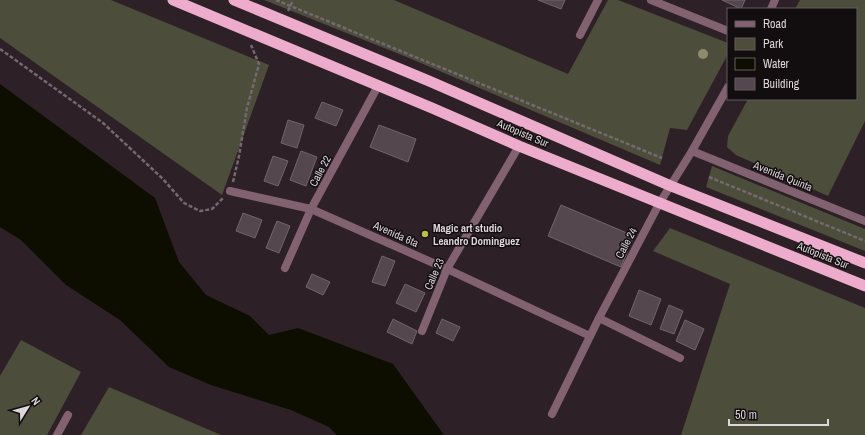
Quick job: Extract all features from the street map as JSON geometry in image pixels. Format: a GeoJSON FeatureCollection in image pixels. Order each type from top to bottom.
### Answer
{"type":"FeatureCollection","features":[{"type":"Feature","properties":{"kind":"highway","name":"Autopista Sur"},"geometry":{"type":"LineString","coordinates":[[173,0],[659,204],[865,286]]}},
{"type":"Feature","properties":{"kind":"highway","name":"Autopista Sur"},"geometry":{"type":"LineString","coordinates":[[234,0],[429,81],[671,186],[865,263]]}},
{"type":"Feature","properties":{"kind":"street"},"geometry":{"type":"LineString","coordinates":[[580,35],[598,0]]}},
{"type":"Feature","properties":{"kind":"street"},"geometry":{"type":"LineString","coordinates":[[651,0],[727,32]]}},
{"type":"Feature","properties":{"kind":"street","name":"Calle 22"},"geometry":{"type":"LineString","coordinates":[[285,268],[311,209],[378,86]]}},
{"type":"Feature","properties":{"kind":"street","name":"Calle 24"},"geometry":{"type":"LineString","coordinates":[[552,414],[599,318],[659,204],[692,151],[727,89]]}},
{"type":"Feature","properties":{"kind":"street","name":"Calle 23"},"geometry":{"type":"LineString","coordinates":[[422,331],[447,269],[519,146]]}},
{"type":"Feature","properties":{"kind":"street","name":"Avenida Quinta"},"geometry":{"type":"LineString","coordinates":[[692,151],[865,221]]}},
{"type":"Feature","properties":{"kind":"street","name":"Avenida 6ta"},"geometry":{"type":"LineString","coordinates":[[230,191],[311,209],[447,269],[590,336]]}},
{"type":"Feature","properties":{"kind":"street"},"geometry":{"type":"LineString","coordinates":[[599,318],[680,358]]}},
{"type":"Feature","properties":{"kind":"street"},"geometry":{"type":"LineString","coordinates":[[57,435],[68,415]]}},
{"type":"Feature","properties":{"kind":"path"},"geometry":{"type":"LineString","coordinates":[[276,0],[662,158]]}},
{"type":"Feature","properties":{"kind":"path"},"geometry":{"type":"LineString","coordinates":[[0,49],[103,123],[163,179],[184,203],[200,211],[212,209],[230,191],[239,156],[247,108],[259,64],[245,30]]}},
{"type":"Feature","properties":{"kind":"path"},"geometry":{"type":"LineString","coordinates":[[709,177],[865,241]]}},
{"type":"Feature","properties":{"kind":"green space"},"geometry":{"type":"Polygon","coordinates":[[[0,0],[111,0],[269,65],[222,195],[0,38],[0,0]]]}},
{"type":"Feature","properties":{"kind":"green space"},"geometry":{"type":"Polygon","coordinates":[[[264,0],[394,0],[568,74],[608,0],[618,0],[727,43],[727,56],[687,130],[670,128],[660,165],[409,58],[264,0]]]}},
{"type":"Feature","properties":{"kind":"green space"},"geometry":{"type":"Polygon","coordinates":[[[800,0],[865,0],[865,121],[828,196],[736,155],[727,147],[728,136],[747,100],[857,100],[857,8],[796,8],[800,0]]]}},
{"type":"Feature","properties":{"kind":"green space"},"geometry":{"type":"Polygon","coordinates":[[[712,166],[865,229],[865,251],[706,187],[712,166]]]}},
{"type":"Feature","properties":{"kind":"green space"},"geometry":{"type":"Polygon","coordinates":[[[670,228],[865,308],[865,435],[681,435],[730,284],[653,251],[670,228]]]}},
{"type":"Feature","properties":{"kind":"green space"},"geometry":{"type":"Polygon","coordinates":[[[21,340],[81,372],[47,435],[0,435],[0,376],[21,340]]]}},
{"type":"Feature","properties":{"kind":"green space"},"geometry":{"type":"Polygon","coordinates":[[[109,387],[221,435],[81,435],[109,387]]]}},
{"type":"Feature","properties":{"kind":"water"},"geometry":{"type":"Polygon","coordinates":[[[0,84],[155,198],[179,262],[206,295],[250,316],[269,335],[298,328],[393,364],[444,435],[337,435],[329,427],[291,410],[211,385],[169,367],[120,320],[66,285],[21,240],[0,227],[0,84]]]}},
{"type":"Feature","properties":{"kind":"building"},"geometry":{"type":"Polygon","coordinates":[[[538,0],[565,0],[561,9],[538,0]]]}},
{"type":"Feature","properties":{"kind":"building"},"geometry":{"type":"Polygon","coordinates":[[[722,0],[745,0],[741,8],[722,0]]]}},
{"type":"Feature","properties":{"kind":"building"},"geometry":{"type":"Polygon","coordinates":[[[322,102],[343,110],[336,126],[315,118],[322,102]]]}},
{"type":"Feature","properties":{"kind":"building"},"geometry":{"type":"Polygon","coordinates":[[[288,120],[304,125],[297,148],[281,143],[288,120]]]}},
{"type":"Feature","properties":{"kind":"building"},"geometry":{"type":"Polygon","coordinates":[[[379,125],[416,139],[408,162],[370,147],[379,125]]]}},
{"type":"Feature","properties":{"kind":"building"},"geometry":{"type":"Polygon","coordinates":[[[301,151],[317,157],[306,186],[290,180],[301,151]]]}},
{"type":"Feature","properties":{"kind":"building"},"geometry":{"type":"Polygon","coordinates":[[[273,156],[288,161],[278,186],[264,181],[273,156]]]}},
{"type":"Feature","properties":{"kind":"building"},"geometry":{"type":"Polygon","coordinates":[[[561,205],[634,236],[621,267],[548,236],[561,205]]]}},
{"type":"Feature","properties":{"kind":"building"},"geometry":{"type":"Polygon","coordinates":[[[243,213],[262,220],[255,238],[236,231],[243,213]]]}},
{"type":"Feature","properties":{"kind":"building"},"geometry":{"type":"Polygon","coordinates":[[[277,221],[290,226],[279,253],[266,248],[277,221]]]}},
{"type":"Feature","properties":{"kind":"building"},"geometry":{"type":"Polygon","coordinates":[[[382,256],[395,261],[385,286],[372,282],[382,256]]]}},
{"type":"Feature","properties":{"kind":"building"},"geometry":{"type":"Polygon","coordinates":[[[312,274],[330,282],[323,295],[306,287],[312,274]]]}},
{"type":"Feature","properties":{"kind":"building"},"geometry":{"type":"Polygon","coordinates":[[[405,284],[425,293],[416,312],[396,303],[405,284]]]}},
{"type":"Feature","properties":{"kind":"building"},"geometry":{"type":"Polygon","coordinates":[[[639,290],[661,299],[651,325],[629,316],[639,290]]]}},
{"type":"Feature","properties":{"kind":"building"},"geometry":{"type":"Polygon","coordinates":[[[669,305],[683,311],[674,334],[660,329],[669,305]]]}},
{"type":"Feature","properties":{"kind":"building"},"geometry":{"type":"Polygon","coordinates":[[[393,319],[417,331],[412,344],[387,332],[393,319]]]}},
{"type":"Feature","properties":{"kind":"building"},"geometry":{"type":"Polygon","coordinates":[[[442,319],[460,327],[453,341],[436,333],[442,319]]]}},
{"type":"Feature","properties":{"kind":"building"},"geometry":{"type":"Polygon","coordinates":[[[685,320],[704,329],[695,350],[676,341],[685,320]]]}},
{"type":"Feature","properties":{"kind":"place","name":"Magic art studio Leandro Dominguez"},"geometry":{"type":"Point","coordinates":[425,234]}}]}
